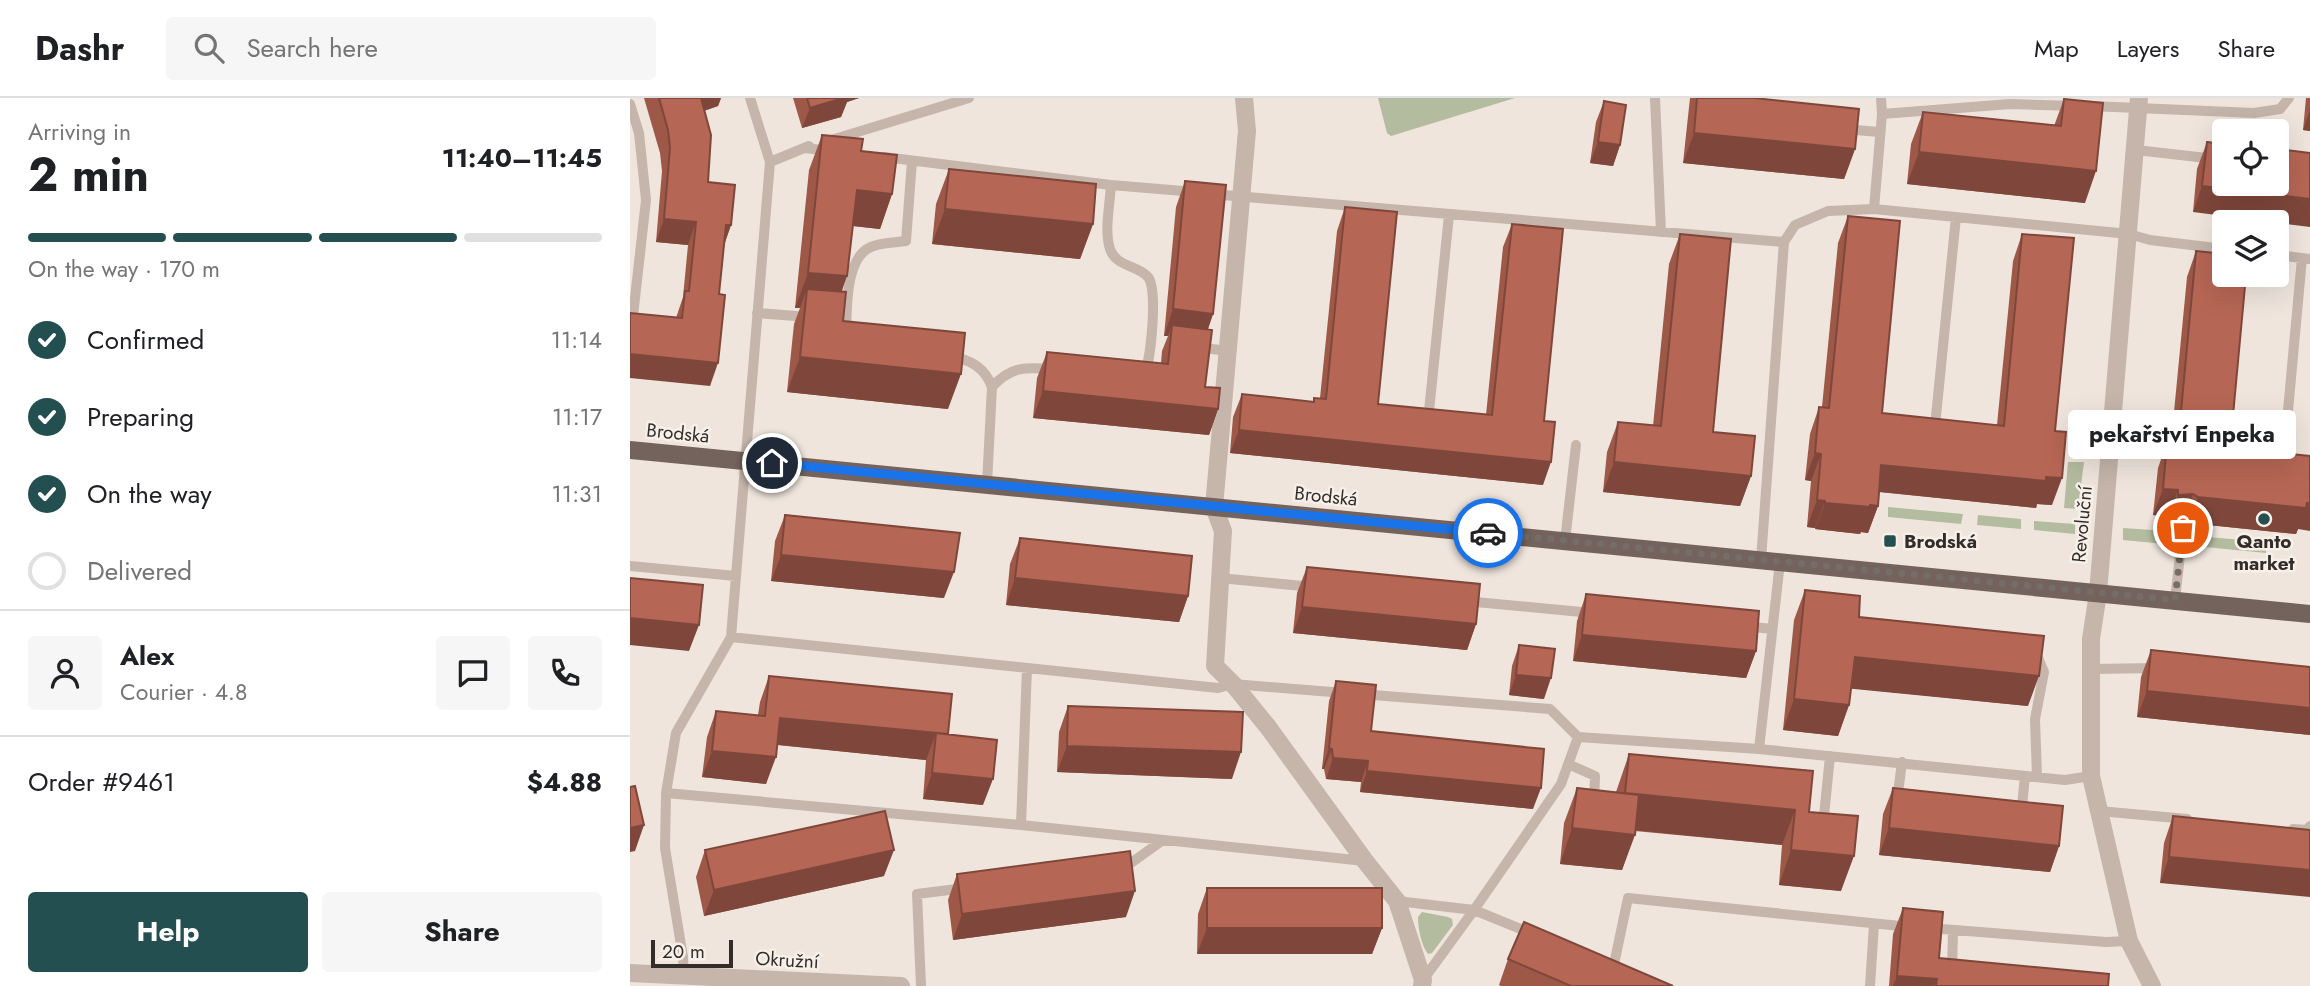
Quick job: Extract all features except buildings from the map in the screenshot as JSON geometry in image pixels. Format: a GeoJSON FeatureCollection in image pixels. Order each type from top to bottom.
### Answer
{"type":"FeatureCollection","features":[{"type":"Feature","properties":{"kind":"main road","name":"Brodská"},"geometry":{"type":"LineString","coordinates":[[630,450],[2310,614]]}},
{"type":"Feature","properties":{"kind":"street"},"geometry":{"type":"LineString","coordinates":[[1244,98],[1247,131],[1214,507],[1223,531],[1215,666],[1268,727],[1397,901],[1422,983]]}},
{"type":"Feature","properties":{"kind":"street","name":"Revoluční"},"geometry":{"type":"LineString","coordinates":[[2139,103],[2098,593],[2091,639],[2091,776],[2129,941],[2151,986]]}},
{"type":"Feature","properties":{"kind":"street","name":"Okružní"},"geometry":{"type":"LineString","coordinates":[[630,973],[901,986]]}},
{"type":"Feature","properties":{"kind":"lane"},"geometry":{"type":"LineString","coordinates":[[684,976],[684,957],[665,848],[666,793],[676,733],[731,637],[770,162],[750,98]]}},
{"type":"Feature","properties":{"kind":"lane"},"geometry":{"type":"LineString","coordinates":[[770,162],[805,148],[969,98]]}},
{"type":"Feature","properties":{"kind":"lane"},"geometry":{"type":"LineString","coordinates":[[1655,98],[1661,232]]}},
{"type":"Feature","properties":{"kind":"lane"},"geometry":{"type":"LineString","coordinates":[[1874,209],[1881,98]]}},
{"type":"Feature","properties":{"kind":"lane"},"geometry":{"type":"LineString","coordinates":[[1882,114],[2010,101],[2139,103],[2255,113],[2280,109],[2289,98]]}},
{"type":"Feature","properties":{"kind":"lane"},"geometry":{"type":"LineString","coordinates":[[630,104],[639,133],[646,200],[630,325]]}},
{"type":"Feature","properties":{"kind":"lane"},"geometry":{"type":"LineString","coordinates":[[1839,128],[1879,132]]}},
{"type":"Feature","properties":{"kind":"lane"},"geometry":{"type":"LineString","coordinates":[[805,148],[845,153]]}},
{"type":"Feature","properties":{"kind":"lane"},"geometry":{"type":"LineString","coordinates":[[2136,150],[2212,159]]}},
{"type":"Feature","properties":{"kind":"lane"},"geometry":{"type":"LineString","coordinates":[[872,156],[1111,185],[1784,242]]}},
{"type":"Feature","properties":{"kind":"lane"},"geometry":{"type":"LineString","coordinates":[[845,342],[849,284],[857,261],[867,249],[906,242],[912,161]]}},
{"type":"Feature","properties":{"kind":"lane"},"geometry":{"type":"LineString","coordinates":[[1111,185],[1108,236],[1110,251],[1118,261],[1142,272],[1150,279],[1153,292],[1147,371],[1142,375],[1131,374]]}},
{"type":"Feature","properties":{"kind":"lane"},"geometry":{"type":"LineString","coordinates":[[1761,560],[1784,242],[1795,225],[1828,211],[1874,209],[2129,234],[2150,240],[2212,248]]}},
{"type":"Feature","properties":{"kind":"lane"},"geometry":{"type":"LineString","coordinates":[[1427,423],[1449,215]]}},
{"type":"Feature","properties":{"kind":"lane"},"geometry":{"type":"LineString","coordinates":[[1935,426],[1956,217]]}},
{"type":"Feature","properties":{"kind":"lane"},"geometry":{"type":"LineString","coordinates":[[2283,465],[2306,258]]}},
{"type":"Feature","properties":{"kind":"lane"},"geometry":{"type":"LineString","coordinates":[[757,313],[821,318]]}},
{"type":"Feature","properties":{"kind":"lane"},"geometry":{"type":"LineString","coordinates":[[834,319],[847,320]]}},
{"type":"Feature","properties":{"kind":"lane"},"geometry":{"type":"LineString","coordinates":[[1150,342],[1163,343]]}},
{"type":"Feature","properties":{"kind":"lane"},"geometry":{"type":"LineString","coordinates":[[1189,346],[1228,351]]}},
{"type":"Feature","properties":{"kind":"lane"},"geometry":{"type":"LineString","coordinates":[[934,356],[962,358],[977,365],[988,377],[992,387],[986,484]]}},
{"type":"Feature","properties":{"kind":"lane"},"geometry":{"type":"LineString","coordinates":[[992,387],[1003,375],[1019,369],[1069,370]]}},
{"type":"Feature","properties":{"kind":"lane"},"geometry":{"type":"LineString","coordinates":[[1565,541],[1576,445]]}},
{"type":"Feature","properties":{"kind":"lane"},"geometry":{"type":"LineString","coordinates":[[2175,600],[2183,528]]}},
{"type":"Feature","properties":{"kind":"lane"},"geometry":{"type":"LineString","coordinates":[[1759,749],[1780,562]]}},
{"type":"Feature","properties":{"kind":"lane"},"geometry":{"type":"LineString","coordinates":[[630,566],[736,576]]}},
{"type":"Feature","properties":{"kind":"lane"},"geometry":{"type":"LineString","coordinates":[[1219,578],[1326,588]]}},
{"type":"Feature","properties":{"kind":"lane"},"geometry":{"type":"LineString","coordinates":[[1447,599],[1609,614]]}},
{"type":"Feature","properties":{"kind":"lane"},"geometry":{"type":"LineString","coordinates":[[1731,625],[1772,629]]}},
{"type":"Feature","properties":{"kind":"lane"},"geometry":{"type":"LineString","coordinates":[[731,637],[1219,688],[1233,684],[1550,709],[1578,737],[1759,749],[2065,780],[2091,776]]}},
{"type":"Feature","properties":{"kind":"lane"},"geometry":{"type":"LineString","coordinates":[[2028,653],[2038,658],[2044,672],[2035,719],[2037,777]]}},
{"type":"Feature","properties":{"kind":"lane"},"geometry":{"type":"LineString","coordinates":[[1021,825],[1027,668]]}},
{"type":"Feature","properties":{"kind":"lane"},"geometry":{"type":"LineString","coordinates":[[2091,669],[2174,668]]}},
{"type":"Feature","properties":{"kind":"lane"},"geometry":{"type":"LineString","coordinates":[[1422,983],[1561,784],[1578,737]]}},
{"type":"Feature","properties":{"kind":"lane"},"geometry":{"type":"LineString","coordinates":[[1830,756],[1822,832],[1835,833]]}},
{"type":"Feature","properties":{"kind":"lane"},"geometry":{"type":"LineString","coordinates":[[1902,762],[1896,805],[1910,807]]}},
{"type":"Feature","properties":{"kind":"lane"},"geometry":{"type":"LineString","coordinates":[[1568,764],[1595,776],[1593,819]]}},
{"type":"Feature","properties":{"kind":"lane"},"geometry":{"type":"LineString","coordinates":[[2007,817],[2020,819],[2025,776]]}},
{"type":"Feature","properties":{"kind":"lane"},"geometry":{"type":"LineString","coordinates":[[666,793],[1021,825],[1365,861]]}},
{"type":"Feature","properties":{"kind":"lane"},"geometry":{"type":"LineString","coordinates":[[2099,811],[2199,820]]}},
{"type":"Feature","properties":{"kind":"lane"},"geometry":{"type":"LineString","coordinates":[[2280,828],[2306,830],[2310,826]]}},
{"type":"Feature","properties":{"kind":"lane"},"geometry":{"type":"LineString","coordinates":[[1111,870],[1125,868],[1163,840]]}},
{"type":"Feature","properties":{"kind":"lane"},"geometry":{"type":"LineString","coordinates":[[921,986],[917,894],[972,887]]}},
{"type":"Feature","properties":{"kind":"lane"},"geometry":{"type":"LineString","coordinates":[[1601,963],[1618,971],[1628,898],[1874,924],[2106,942],[2129,941]]}},
{"type":"Feature","properties":{"kind":"lane"},"geometry":{"type":"LineString","coordinates":[[1397,901],[1474,910],[1538,936]]}},
{"type":"Feature","properties":{"kind":"lane"},"geometry":{"type":"LineString","coordinates":[[1870,986],[1874,924]]}},
{"type":"Feature","properties":{"kind":"lane"},"geometry":{"type":"LineString","coordinates":[[1954,930],[1952,974],[1964,975]]}},
{"type":"Feature","properties":{"kind":"green space"},"geometry":{"type":"Polygon","coordinates":[[[1378,98],[1515,98],[1391,136],[1387,133],[1378,98]]]}},
{"type":"Feature","properties":{"kind":"green space"},"geometry":{"type":"Polygon","coordinates":[[[2068,462],[2084,462],[2078,509],[2064,508],[2068,462]]]}},
{"type":"Feature","properties":{"kind":"green space"},"geometry":{"type":"Polygon","coordinates":[[[1888,507],[1963,514],[1961,524],[1888,517],[1888,507]]]}},
{"type":"Feature","properties":{"kind":"green space"},"geometry":{"type":"Polygon","coordinates":[[[1978,515],[2021,519],[2021,529],[1977,525],[1978,515]]]}},
{"type":"Feature","properties":{"kind":"green space"},"geometry":{"type":"Polygon","coordinates":[[[2034,521],[2075,524],[2075,534],[2034,530],[2034,521]]]}},
{"type":"Feature","properties":{"kind":"green space"},"geometry":{"type":"Polygon","coordinates":[[[2123,528],[2167,531],[2165,544],[2123,540],[2123,528]]]}},
{"type":"Feature","properties":{"kind":"green space"},"geometry":{"type":"Polygon","coordinates":[[[2196,536],[2266,542],[2266,553],[2195,546],[2196,536]]]}},
{"type":"Feature","properties":{"kind":"green space"},"geometry":{"type":"Polygon","coordinates":[[[1422,912],[1448,917],[1452,919],[1453,925],[1432,953],[1428,954],[1419,926],[1418,917],[1422,912]]]}},
{"type":"Feature","properties":{"kind":"way so far"},"geometry":{"type":"LineString","coordinates":[[1488,533],[2175,600],[2183,528]]}},
{"type":"Feature","properties":{"kind":"place","name":"Qanto market"},"geometry":{"type":"Point","coordinates":[2264,519]}},
{"type":"Feature","properties":{"kind":"place","name":"pekařství Enpeka"},"geometry":{"type":"Point","coordinates":[2183,528]}},
{"type":"Feature","properties":{"kind":"place","name":"Brodská"},"geometry":{"type":"Point","coordinates":[1890,541]}},
{"type":"Feature","properties":{"kind":"route"},"geometry":{"type":"LineString","coordinates":[[772,463],[1488,533]]}}]}
